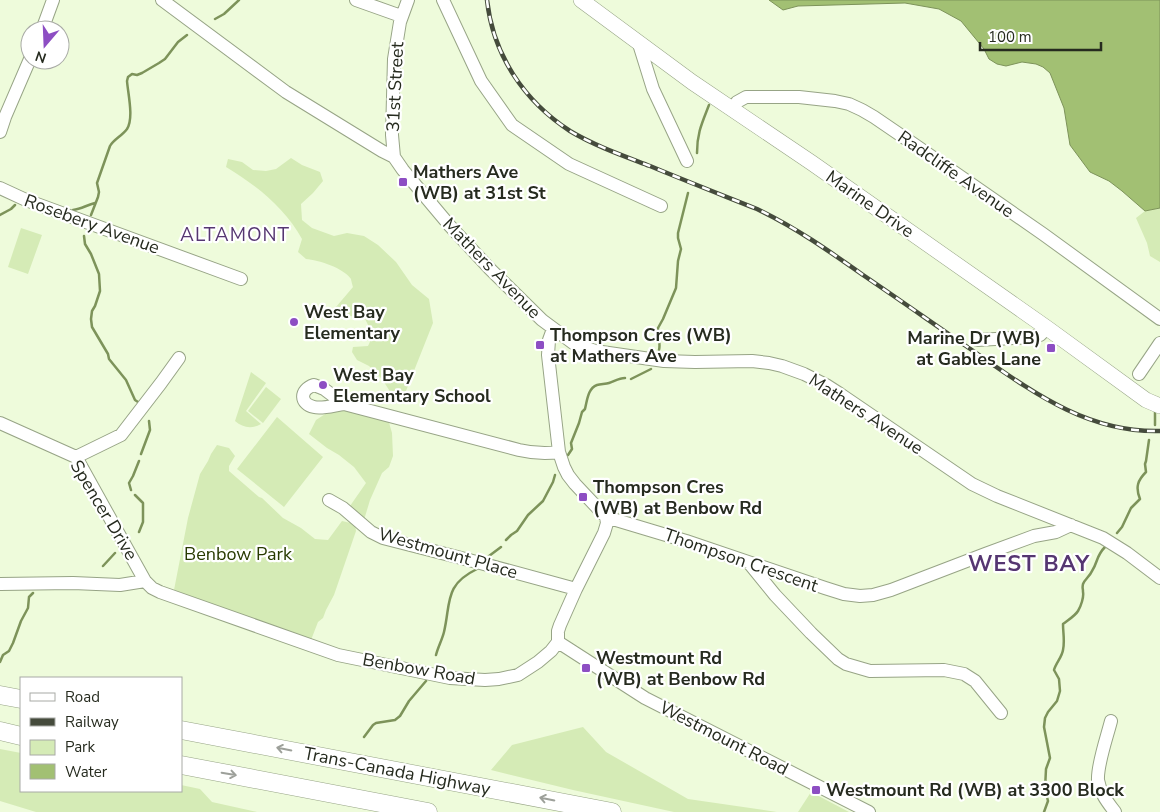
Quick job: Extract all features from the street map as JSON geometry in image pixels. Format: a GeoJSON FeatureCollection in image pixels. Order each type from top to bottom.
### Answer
{"type":"FeatureCollection","features":[{"type":"Feature","properties":{"kind":"highway"},"geometry":{"type":"LineString","coordinates":[[0,695],[20,699]]}},
{"type":"Feature","properties":{"kind":"highway","name":"Trans-Canada Highway"},"geometry":{"type":"LineString","coordinates":[[182,730],[612,812]]}},
{"type":"Feature","properties":{"kind":"highway"},"geometry":{"type":"LineString","coordinates":[[0,731],[20,737]]}},
{"type":"Feature","properties":{"kind":"highway"},"geometry":{"type":"LineString","coordinates":[[0,736],[20,737]]}},
{"type":"Feature","properties":{"kind":"highway","name":"Trans-Canada Highway"},"geometry":{"type":"LineString","coordinates":[[182,765],[428,812]]}},
{"type":"Feature","properties":{"kind":"main road","name":"Marine Drive"},"geometry":{"type":"LineString","coordinates":[[581,0],[596,5],[639,44],[692,82],[828,174],[1146,400],[1160,406]]}},
{"type":"Feature","properties":{"kind":"street"},"geometry":{"type":"LineString","coordinates":[[46,20],[53,0]]}},
{"type":"Feature","properties":{"kind":"street","name":"Mathers Avenue"},"geometry":{"type":"LineString","coordinates":[[162,0],[286,92],[394,157],[450,226],[490,269],[553,329],[578,345],[608,354],[681,362],[768,362],[794,370],[816,379],[840,394],[972,484],[1114,544],[1160,578]]}},
{"type":"Feature","properties":{"kind":"street","name":"31st Street"},"geometry":{"type":"LineString","coordinates":[[356,0],[401,16]]}},
{"type":"Feature","properties":{"kind":"street","name":"31st Street"},"geometry":{"type":"LineString","coordinates":[[394,157],[392,135],[394,60],[401,16],[408,0]]}},
{"type":"Feature","properties":{"kind":"street"},"geometry":{"type":"LineString","coordinates":[[443,0],[481,81],[512,125],[569,164],[661,206]]}},
{"type":"Feature","properties":{"kind":"street"},"geometry":{"type":"LineString","coordinates":[[639,44],[653,89],[687,160]]}},
{"type":"Feature","properties":{"kind":"street"},"geometry":{"type":"LineString","coordinates":[[0,132],[3,115],[25,70]]}},
{"type":"Feature","properties":{"kind":"street","name":"Radcliffe Avenue"},"geometry":{"type":"LineString","coordinates":[[732,108],[737,102],[746,97],[799,97],[835,101],[849,104],[862,110],[1027,223],[1160,319]]}},
{"type":"Feature","properties":{"kind":"street","name":"Rosebery Avenue"},"geometry":{"type":"LineString","coordinates":[[0,188],[241,279]]}},
{"type":"Feature","properties":{"kind":"street"},"geometry":{"type":"LineString","coordinates":[[977,340],[1033,337],[1040,335],[1046,328]]}},
{"type":"Feature","properties":{"kind":"street","name":"Thompson Crescent"},"geometry":{"type":"LineString","coordinates":[[553,329],[549,340],[548,355],[559,452],[568,476],[606,516],[844,594],[860,596],[891,590],[1034,536],[1056,532],[1071,525]]}},
{"type":"Feature","properties":{"kind":"street"},"geometry":{"type":"LineString","coordinates":[[1138,374],[1160,343]]}},
{"type":"Feature","properties":{"kind":"street"},"geometry":{"type":"LineString","coordinates":[[76,457],[120,435],[179,358]]}},
{"type":"Feature","properties":{"kind":"street"},"geometry":{"type":"LineString","coordinates":[[344,404],[519,450],[538,453],[559,452]]}},
{"type":"Feature","properties":{"kind":"street","name":"Spencer Drive"},"geometry":{"type":"LineString","coordinates":[[0,424],[76,457],[145,581]]}},
{"type":"Feature","properties":{"kind":"street","name":"Westmount Place"},"geometry":{"type":"LineString","coordinates":[[329,500],[343,508],[371,532],[383,538],[576,589]]}},
{"type":"Feature","properties":{"kind":"street"},"geometry":{"type":"LineString","coordinates":[[558,642],[560,625],[604,533],[607,523],[606,516]]}},
{"type":"Feature","properties":{"kind":"street"},"geometry":{"type":"LineString","coordinates":[[749,562],[775,595],[811,633],[838,659],[846,664],[870,671],[944,670],[964,674],[975,681],[1001,713]]}},
{"type":"Feature","properties":{"kind":"street"},"geometry":{"type":"LineString","coordinates":[[0,584],[73,583],[120,585],[145,581]]}},
{"type":"Feature","properties":{"kind":"street","name":"Benbow Road"},"geometry":{"type":"LineString","coordinates":[[145,581],[152,588],[160,592],[338,655],[450,678],[485,680],[518,675],[552,651],[558,642]]}},
{"type":"Feature","properties":{"kind":"street","name":"Westmount Road"},"geometry":{"type":"LineString","coordinates":[[558,642],[645,698],[869,812]]}},
{"type":"Feature","properties":{"kind":"street"},"geometry":{"type":"LineString","coordinates":[[1111,721],[1098,771],[1098,780],[1106,801],[1115,812]]}},
{"type":"Feature","properties":{"kind":"green space"},"geometry":{"type":"Polygon","coordinates":[[[291,158],[302,165],[320,172],[323,181],[301,204],[302,220],[312,228],[334,236],[347,233],[364,236],[378,245],[396,262],[412,285],[429,299],[433,323],[402,401],[391,393],[382,379],[369,366],[357,360],[352,352],[353,347],[368,346],[371,335],[364,317],[349,316],[336,307],[353,287],[348,275],[324,263],[306,259],[298,252],[302,239],[287,217],[269,198],[248,181],[226,167],[228,159],[242,162],[253,170],[266,171],[276,169],[291,158]]]}},
{"type":"Feature","properties":{"kind":"green space"},"geometry":{"type":"Polygon","coordinates":[[[1160,208],[1160,262],[1150,256],[1147,243],[1136,218],[1145,211],[1160,208]]]}},
{"type":"Feature","properties":{"kind":"green space"},"geometry":{"type":"Polygon","coordinates":[[[21,228],[42,235],[28,274],[8,267],[21,228]]]}},
{"type":"Feature","properties":{"kind":"green space"},"geometry":{"type":"Polygon","coordinates":[[[251,372],[266,383],[246,411],[261,424],[248,427],[235,421],[251,372]]]}},
{"type":"Feature","properties":{"kind":"green space"},"geometry":{"type":"Polygon","coordinates":[[[266,387],[281,399],[263,423],[248,411],[266,387]]]}},
{"type":"Feature","properties":{"kind":"green space"},"geometry":{"type":"Polygon","coordinates":[[[333,409],[347,409],[388,419],[392,433],[393,456],[389,467],[382,473],[370,500],[364,520],[350,506],[366,483],[354,467],[309,434],[316,420],[333,409]]]}},
{"type":"Feature","properties":{"kind":"green space"},"geometry":{"type":"Polygon","coordinates":[[[277,417],[323,457],[284,507],[237,469],[277,417]]]}},
{"type":"Feature","properties":{"kind":"green space","name":"Benbow Park"},"geometry":{"type":"Polygon","coordinates":[[[217,445],[229,448],[235,456],[229,466],[229,471],[283,518],[301,528],[315,539],[328,540],[342,521],[355,524],[356,531],[334,595],[323,618],[318,622],[311,640],[174,590],[188,518],[200,474],[217,445]]]}},
{"type":"Feature","properties":{"kind":"green space"},"geometry":{"type":"Polygon","coordinates":[[[583,727],[606,752],[688,799],[777,812],[674,812],[491,770],[512,745],[583,727]]]}},
{"type":"Feature","properties":{"kind":"green space"},"geometry":{"type":"Polygon","coordinates":[[[0,749],[20,753],[20,792],[182,792],[182,785],[200,789],[212,802],[257,812],[36,812],[0,801],[0,749]]]}},
{"type":"Feature","properties":{"kind":"green space"},"geometry":{"type":"Polygon","coordinates":[[[811,792],[849,812],[798,812],[811,792]]]}},
{"type":"Feature","properties":{"kind":"water"},"geometry":{"type":"Polygon","coordinates":[[[769,0],[1160,0],[1160,208],[1145,211],[1109,181],[1090,172],[1070,145],[1064,108],[1050,73],[1036,64],[1022,62],[1006,66],[997,64],[989,59],[984,49],[961,21],[939,9],[905,3],[798,6],[783,10],[769,0]]]}},
{"type":"Feature","properties":{"kind":"waterway"},"geometry":{"type":"LineString","coordinates":[[215,19],[224,14],[239,0]]}},
{"type":"Feature","properties":{"kind":"waterway"},"geometry":{"type":"LineString","coordinates":[[91,215],[99,192],[97,183],[110,146],[127,129],[129,124],[128,77],[132,74],[142,73],[165,59],[178,42],[187,35]]}},
{"type":"Feature","properties":{"kind":"waterway"},"geometry":{"type":"LineString","coordinates":[[697,153],[699,134],[709,105]]}},
{"type":"Feature","properties":{"kind":"waterway"},"geometry":{"type":"LineString","coordinates":[[659,350],[658,328],[676,288],[681,249],[678,233],[688,193]]}},
{"type":"Feature","properties":{"kind":"waterway"},"geometry":{"type":"LineString","coordinates":[[73,210],[95,203]]}},
{"type":"Feature","properties":{"kind":"waterway"},"geometry":{"type":"LineString","coordinates":[[0,215],[15,205]]}},
{"type":"Feature","properties":{"kind":"waterway"},"geometry":{"type":"LineString","coordinates":[[84,236],[85,244],[99,274],[100,291],[92,311],[92,327],[109,359],[126,380],[135,400],[138,402]]}},
{"type":"Feature","properties":{"kind":"waterway"},"geometry":{"type":"LineString","coordinates":[[631,379],[651,369]]}},
{"type":"Feature","properties":{"kind":"waterway"},"geometry":{"type":"LineString","coordinates":[[568,455],[572,449],[571,443],[582,412],[585,409],[588,395],[592,389],[597,385],[625,378]]}},
{"type":"Feature","properties":{"kind":"waterway"},"geometry":{"type":"LineString","coordinates":[[1155,412],[1155,425]]}},
{"type":"Feature","properties":{"kind":"waterway"},"geometry":{"type":"LineString","coordinates":[[141,454],[150,430],[149,421]]}},
{"type":"Feature","properties":{"kind":"waterway"},"geometry":{"type":"LineString","coordinates":[[1117,533],[1131,508],[1140,499],[1138,487],[1139,481],[1146,472],[1145,464],[1149,440]]}},
{"type":"Feature","properties":{"kind":"waterway"},"geometry":{"type":"LineString","coordinates":[[131,490],[129,483],[139,461]]}},
{"type":"Feature","properties":{"kind":"waterway"},"geometry":{"type":"LineString","coordinates":[[506,540],[517,531],[528,515],[543,501],[555,475]]}},
{"type":"Feature","properties":{"kind":"waterway"},"geometry":{"type":"LineString","coordinates":[[135,495],[143,503],[143,522],[139,532]]}},
{"type":"Feature","properties":{"kind":"waterway"},"geometry":{"type":"LineString","coordinates":[[489,556],[501,547]]}},
{"type":"Feature","properties":{"kind":"waterway"},"geometry":{"type":"LineString","coordinates":[[1044,812],[1048,801],[1045,789],[1046,769],[1050,758],[1044,727],[1045,718],[1057,701],[1060,691],[1059,679],[1054,670],[1063,650],[1063,624],[1075,615],[1079,609],[1083,596],[1083,584],[1105,547]]}},
{"type":"Feature","properties":{"kind":"waterway"},"geometry":{"type":"LineString","coordinates":[[103,566],[115,553]]}},
{"type":"Feature","properties":{"kind":"waterway"},"geometry":{"type":"LineString","coordinates":[[436,655],[444,632],[449,603],[454,588],[466,575],[477,569]]}},
{"type":"Feature","properties":{"kind":"waterway"},"geometry":{"type":"LineString","coordinates":[[0,662],[13,643],[28,608],[29,597],[33,593]]}},
{"type":"Feature","properties":{"kind":"waterway"},"geometry":{"type":"LineString","coordinates":[[364,737],[376,723],[395,720],[400,716],[409,701],[426,681]]}},
{"type":"Feature","properties":{"kind":"railway"},"geometry":{"type":"LineString","coordinates":[[487,0],[490,20],[496,39],[514,75],[538,106],[570,131],[610,150],[757,209],[798,231],[1011,377],[1057,405],[1081,416],[1106,424],[1132,430],[1160,431]]}},
{"type":"Feature","properties":{"kind":"place","name":"Mathers Ave (WB) at 31st St"},"geometry":{"type":"Point","coordinates":[403,182]}},
{"type":"Feature","properties":{"kind":"place","name":"West Bay Elementary"},"geometry":{"type":"Point","coordinates":[294,322]}},
{"type":"Feature","properties":{"kind":"place","name":"Thompson Cres (WB) at Mathers Ave"},"geometry":{"type":"Point","coordinates":[540,345]}},
{"type":"Feature","properties":{"kind":"place","name":"Marine Dr (WB) at Gables Lane"},"geometry":{"type":"Point","coordinates":[1051,348]}},
{"type":"Feature","properties":{"kind":"place","name":"West Bay Elementary School"},"geometry":{"type":"Point","coordinates":[323,385]}},
{"type":"Feature","properties":{"kind":"place","name":"Thompson Cres (WB) at Benbow Rd"},"geometry":{"type":"Point","coordinates":[583,497]}},
{"type":"Feature","properties":{"kind":"place","name":"Westmount Rd (WB) at Benbow Rd"},"geometry":{"type":"Point","coordinates":[586,668]}},
{"type":"Feature","properties":{"kind":"place","name":"Westmount Rd (WB) at 3300 Block"},"geometry":{"type":"Point","coordinates":[816,790]}},
{"type":"Feature","properties":{"kind":"district","name":"ALTAMONT"},"geometry":{"type":"Point","coordinates":[235,235]}},
{"type":"Feature","properties":{"kind":"district","name":"WEST BAY"},"geometry":{"type":"Point","coordinates":[1029,564]}}]}
